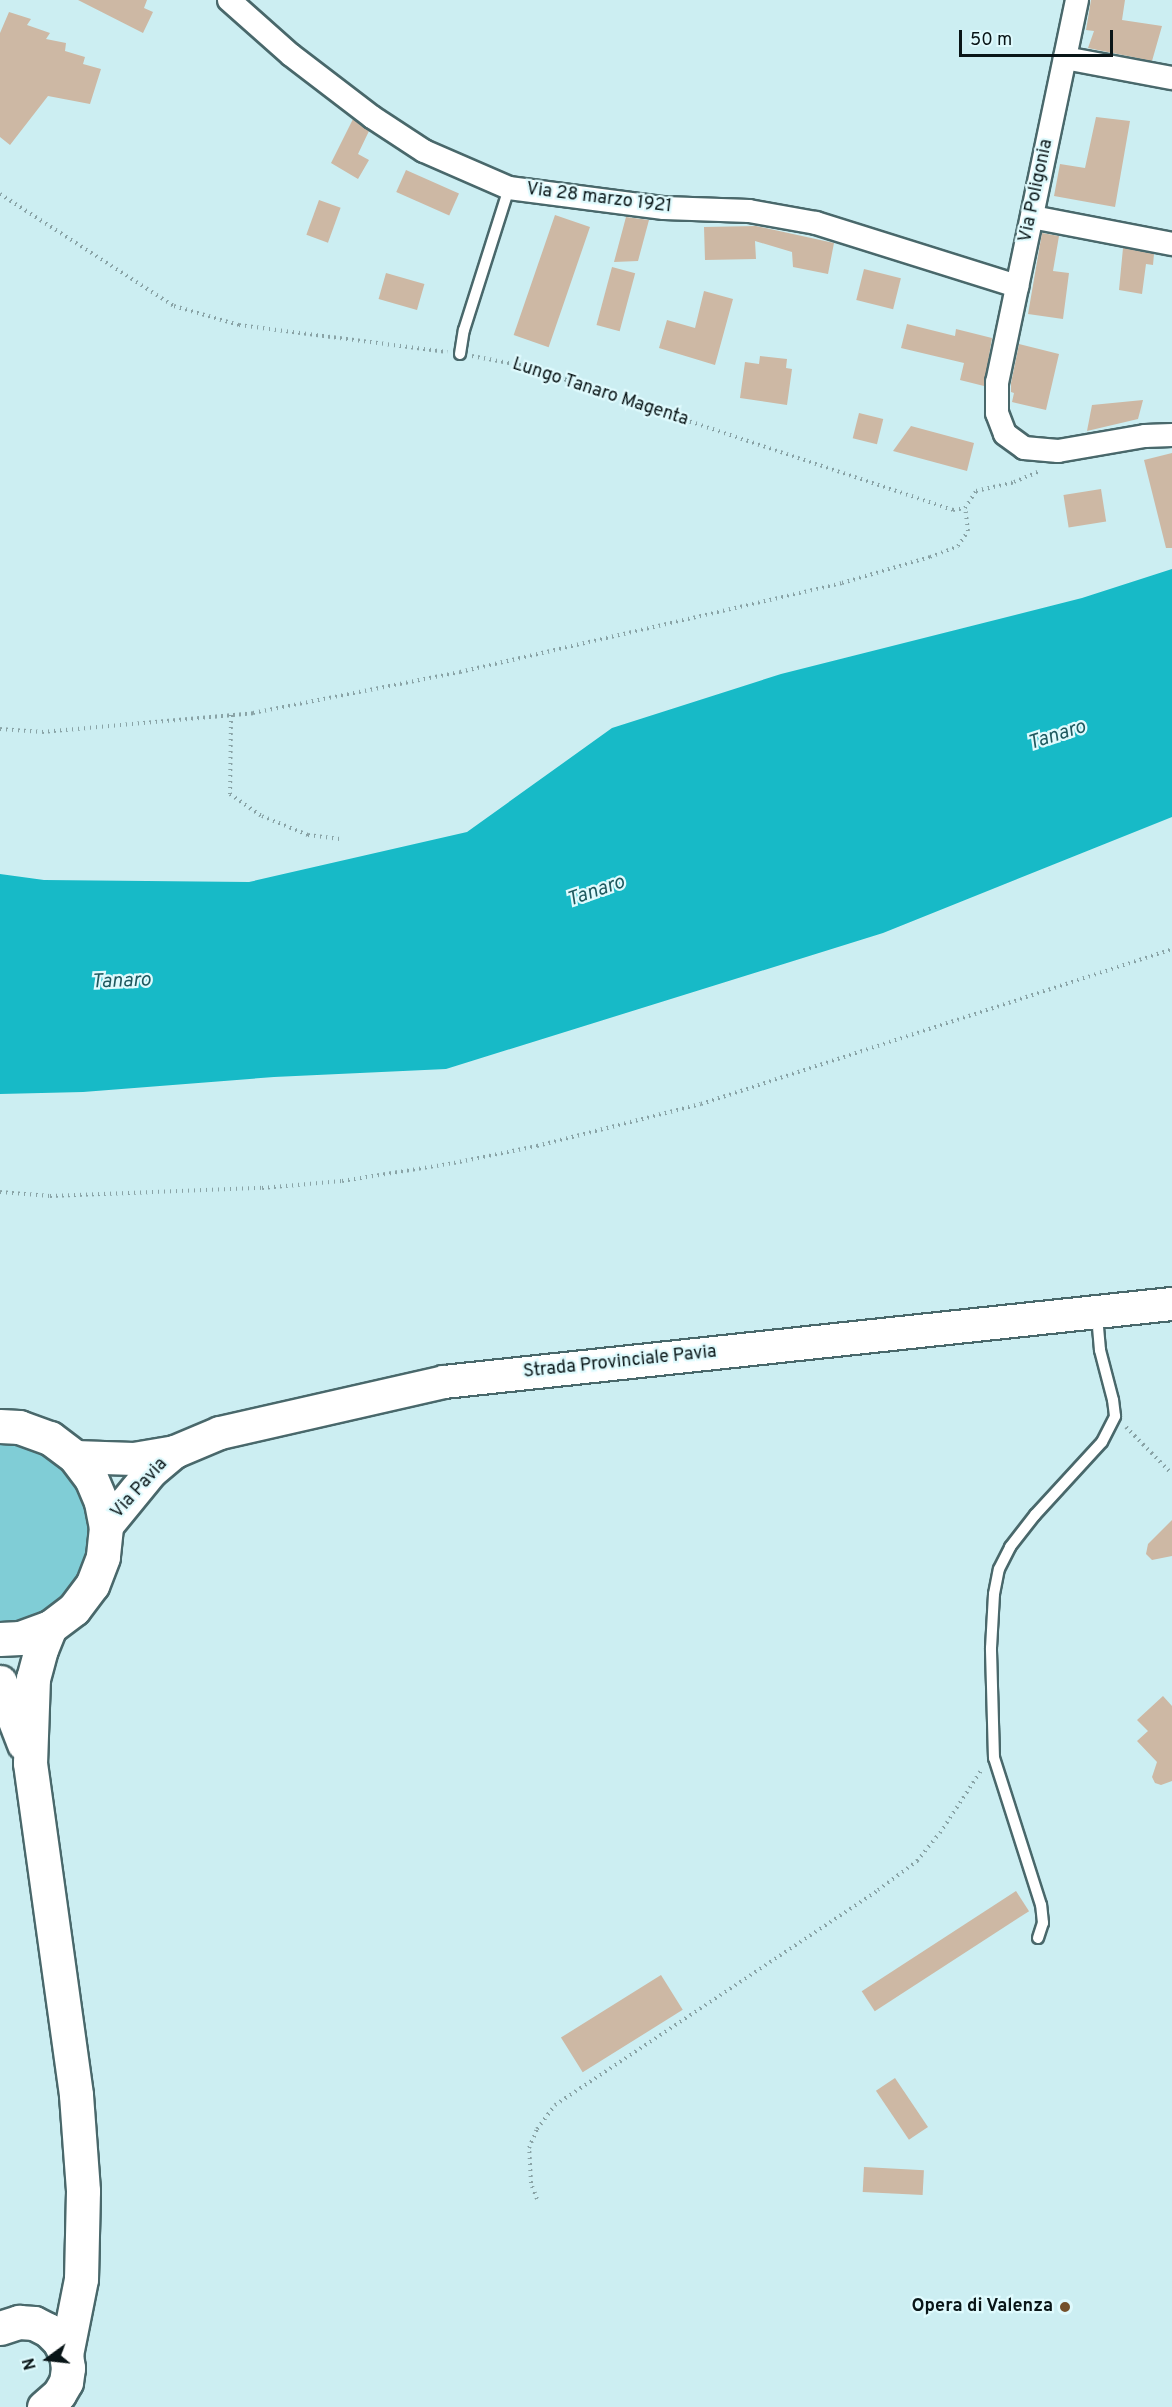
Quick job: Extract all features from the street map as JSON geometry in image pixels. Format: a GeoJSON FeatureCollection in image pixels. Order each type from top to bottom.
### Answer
{"type":"FeatureCollection","features":[{"type":"Feature","properties":{"kind":"main road","name":"Strada Provinciale Pavia"},"geometry":{"type":"LineString","coordinates":[[75,1458],[134,1459],[175,1452],[220,1433],[444,1382],[1172,1304]]}},
{"type":"Feature","properties":{"kind":"main road"},"geometry":{"type":"LineString","coordinates":[[0,1426],[19,1427],[50,1438],[75,1458],[91,1478],[101,1502],[106,1527],[103,1557],[92,1585],[74,1609],[50,1627],[20,1638],[0,1639]]}},
{"type":"Feature","properties":{"kind":"main road","name":"Via Pavia"},"geometry":{"type":"LineString","coordinates":[[106,1527],[151,1472],[175,1452]]}},
{"type":"Feature","properties":{"kind":"main road"},"geometry":{"type":"LineString","coordinates":[[44,2407],[59,2394],[66,2382],[66,2355],[81,2279],[83,2191],[76,2095],[30,1763],[33,1678],[40,1648],[50,1627]]}},
{"type":"Feature","properties":{"kind":"main road"},"geometry":{"type":"LineString","coordinates":[[0,1682],[30,1763]]}},
{"type":"Feature","properties":{"kind":"main road"},"geometry":{"type":"LineString","coordinates":[[34,2323],[44,2319],[60,2298],[72,2274],[81,2239]]}},
{"type":"Feature","properties":{"kind":"main road"},"geometry":{"type":"LineString","coordinates":[[0,2328],[19,2322],[34,2323],[48,2330],[59,2341],[66,2355]]}},
{"type":"Feature","properties":{"kind":"street","name":"Via 28 marzo 1921"},"geometry":{"type":"LineString","coordinates":[[229,0],[291,55],[372,117],[424,151],[509,188],[664,208],[749,210],[816,223],[1017,286]]}},
{"type":"Feature","properties":{"kind":"street","name":"Via Poligonia"},"geometry":{"type":"LineString","coordinates":[[1058,451],[1024,448],[1005,434],[997,413],[997,382],[1077,0]]}},
{"type":"Feature","properties":{"kind":"street"},"geometry":{"type":"LineString","coordinates":[[1065,58],[1172,78]]}},
{"type":"Feature","properties":{"kind":"street"},"geometry":{"type":"LineString","coordinates":[[1032,217],[1172,244]]}},
{"type":"Feature","properties":{"kind":"street"},"geometry":{"type":"LineString","coordinates":[[1058,451],[1145,436],[1172,435]]}},
{"type":"Feature","properties":{"kind":"lane"},"geometry":{"type":"LineString","coordinates":[[460,354],[464,330],[509,188]]}},
{"type":"Feature","properties":{"kind":"lane"},"geometry":{"type":"LineString","coordinates":[[1038,1938],[1043,1923],[1041,1905],[994,1762],[992,1618],[999,1569],[1010,1548],[1035,1515],[1102,1443],[1115,1416],[1100,1350],[1097,1311]]}},
{"type":"Feature","properties":{"kind":"lane"},"geometry":{"type":"LineString","coordinates":[[987,1761],[992,1732]]}},
{"type":"Feature","properties":{"kind":"path","name":"Lungo Tanaro Magenta"},"geometry":{"type":"LineString","coordinates":[[0,194],[174,306],[239,326],[460,354],[525,366],[939,507],[953,510],[965,508]]}},
{"type":"Feature","properties":{"kind":"path"},"geometry":{"type":"LineString","coordinates":[[0,729],[42,732],[231,716],[460,672],[842,583],[958,546],[968,531],[965,508],[976,491],[1014,482],[1048,467],[1058,451]]}},
{"type":"Feature","properties":{"kind":"path"},"geometry":{"type":"LineString","coordinates":[[231,716],[230,794],[262,816],[308,835],[340,839]]}},
{"type":"Feature","properties":{"kind":"path"},"geometry":{"type":"LineString","coordinates":[[0,1192],[61,1196],[262,1188],[353,1180],[516,1150],[701,1104],[1172,949]]}},
{"type":"Feature","properties":{"kind":"path"},"geometry":{"type":"LineString","coordinates":[[1135,1437],[1172,1474]]}},
{"type":"Feature","properties":{"kind":"path"},"geometry":{"type":"LineString","coordinates":[[537,2199],[529,2175],[529,2148],[537,2128],[555,2105],[878,1890],[917,1860],[940,1833],[987,1761]]}},
{"type":"Feature","properties":{"kind":"shaded area"},"geometry":{"type":"Polygon","coordinates":[[[0,1440],[38,1448],[56,1460],[71,1476],[82,1494],[88,1515],[89,1537],[85,1558],[77,1578],[63,1595],[47,1609],[27,1618],[6,1623],[0,1622],[0,1440]]]}},
{"type":"Feature","properties":{"kind":"water","name":"Tanaro"},"geometry":{"type":"Polygon","coordinates":[[[1172,569],[1172,817],[883,933],[446,1069],[274,1077],[83,1092],[0,1094],[0,874],[44,880],[249,882],[467,832],[612,728],[781,674],[1082,598],[1172,569]]]}},
{"type":"Feature","properties":{"kind":"building"},"geometry":{"type":"Polygon","coordinates":[[[78,0],[147,0],[144,8],[153,12],[143,33],[78,0]]]}},
{"type":"Feature","properties":{"kind":"building"},"geometry":{"type":"Polygon","coordinates":[[[1091,0],[1125,0],[1122,20],[1162,26],[1152,61],[1088,48],[1094,31],[1086,30],[1091,0]]]}},
{"type":"Feature","properties":{"kind":"building"},"geometry":{"type":"Polygon","coordinates":[[[9,12],[31,19],[27,25],[50,33],[46,39],[66,43],[65,51],[85,57],[83,64],[101,69],[90,104],[48,96],[10,145],[0,137],[0,33],[9,12]]]}},
{"type":"Feature","properties":{"kind":"building"},"geometry":{"type":"Polygon","coordinates":[[[1096,117],[1130,121],[1115,207],[1054,196],[1060,164],[1085,168],[1096,117]]]}},
{"type":"Feature","properties":{"kind":"building"},"geometry":{"type":"Polygon","coordinates":[[[353,119],[369,131],[358,154],[369,160],[358,179],[331,163],[353,119]]]}},
{"type":"Feature","properties":{"kind":"building"},"geometry":{"type":"Polygon","coordinates":[[[406,170],[459,194],[449,216],[396,192],[406,170]]]}},
{"type":"Feature","properties":{"kind":"building"},"geometry":{"type":"Polygon","coordinates":[[[319,200],[341,208],[328,243],[306,235],[319,200]]]}},
{"type":"Feature","properties":{"kind":"building"},"geometry":{"type":"Polygon","coordinates":[[[555,215],[590,227],[549,347],[514,335],[555,215]]]}},
{"type":"Feature","properties":{"kind":"building"},"geometry":{"type":"Polygon","coordinates":[[[626,217],[649,220],[638,261],[614,262],[626,217]]]}},
{"type":"Feature","properties":{"kind":"building"},"geometry":{"type":"Polygon","coordinates":[[[756,226],[834,243],[828,274],[793,267],[792,252],[755,241],[756,259],[705,260],[704,227],[756,226]]]}},
{"type":"Feature","properties":{"kind":"building"},"geometry":{"type":"Polygon","coordinates":[[[1042,233],[1059,236],[1053,271],[1069,273],[1063,319],[1028,314],[1042,233]]]}},
{"type":"Feature","properties":{"kind":"building"},"geometry":{"type":"Polygon","coordinates":[[[1123,248],[1154,254],[1153,265],[1146,264],[1142,294],[1119,290],[1123,248]]]}},
{"type":"Feature","properties":{"kind":"building"},"geometry":{"type":"Polygon","coordinates":[[[612,267],[635,273],[620,331],[596,325],[612,267]]]}},
{"type":"Feature","properties":{"kind":"building"},"geometry":{"type":"Polygon","coordinates":[[[864,269],[901,278],[893,309],[856,300],[864,269]]]}},
{"type":"Feature","properties":{"kind":"building"},"geometry":{"type":"Polygon","coordinates":[[[386,273],[424,284],[417,310],[379,299],[386,273]]]}},
{"type":"Feature","properties":{"kind":"building"},"geometry":{"type":"Polygon","coordinates":[[[704,291],[733,299],[715,365],[659,348],[667,320],[695,328],[704,291]]]}},
{"type":"Feature","properties":{"kind":"building"},"geometry":{"type":"Polygon","coordinates":[[[907,324],[955,336],[956,329],[992,338],[984,386],[960,380],[964,363],[901,348],[907,324]]]}},
{"type":"Feature","properties":{"kind":"building"},"geometry":{"type":"Polygon","coordinates":[[[1019,344],[1059,354],[1046,410],[1012,402],[1014,393],[1011,392],[1011,383],[1019,344]]]}},
{"type":"Feature","properties":{"kind":"building"},"geometry":{"type":"Polygon","coordinates":[[[760,356],[787,359],[786,368],[792,369],[787,405],[740,398],[745,362],[759,364],[760,356]]]}},
{"type":"Feature","properties":{"kind":"building"},"geometry":{"type":"Polygon","coordinates":[[[1143,400],[1138,419],[1087,431],[1092,405],[1143,400]]]}},
{"type":"Feature","properties":{"kind":"building"},"geometry":{"type":"Polygon","coordinates":[[[859,413],[883,419],[877,444],[853,438],[859,413]]]}},
{"type":"Feature","properties":{"kind":"building"},"geometry":{"type":"Polygon","coordinates":[[[911,426],[974,443],[967,471],[893,451],[911,426]]]}},
{"type":"Feature","properties":{"kind":"building"},"geometry":{"type":"Polygon","coordinates":[[[1172,453],[1172,548],[1166,548],[1144,460],[1172,453]]]}},
{"type":"Feature","properties":{"kind":"building"},"geometry":{"type":"Polygon","coordinates":[[[1101,489],[1106,522],[1069,528],[1063,495],[1101,489]]]}},
{"type":"Feature","properties":{"kind":"building"},"geometry":{"type":"Polygon","coordinates":[[[1172,1520],[1172,1556],[1152,1560],[1146,1554],[1148,1544],[1172,1520]]]}},
{"type":"Feature","properties":{"kind":"building"},"geometry":{"type":"Polygon","coordinates":[[[1163,1696],[1172,1706],[1172,1781],[1161,1785],[1155,1783],[1152,1777],[1157,1762],[1137,1741],[1148,1731],[1137,1720],[1163,1696]]]}},
{"type":"Feature","properties":{"kind":"building"},"geometry":{"type":"Polygon","coordinates":[[[1016,1891],[1029,1911],[875,2011],[862,1991],[1016,1891]]]}},
{"type":"Feature","properties":{"kind":"building"},"geometry":{"type":"Polygon","coordinates":[[[661,1975],[683,2010],[583,2072],[561,2038],[661,1975]]]}},
{"type":"Feature","properties":{"kind":"building"},"geometry":{"type":"Polygon","coordinates":[[[895,2078],[928,2127],[909,2140],[876,2091],[895,2078]]]}},
{"type":"Feature","properties":{"kind":"building"},"geometry":{"type":"Polygon","coordinates":[[[864,2167],[924,2170],[923,2195],[863,2192],[864,2167]]]}},
{"type":"Feature","properties":{"kind":"place","name":"Opera di Valenza"},"geometry":{"type":"Point","coordinates":[1065,2307]}}]}
